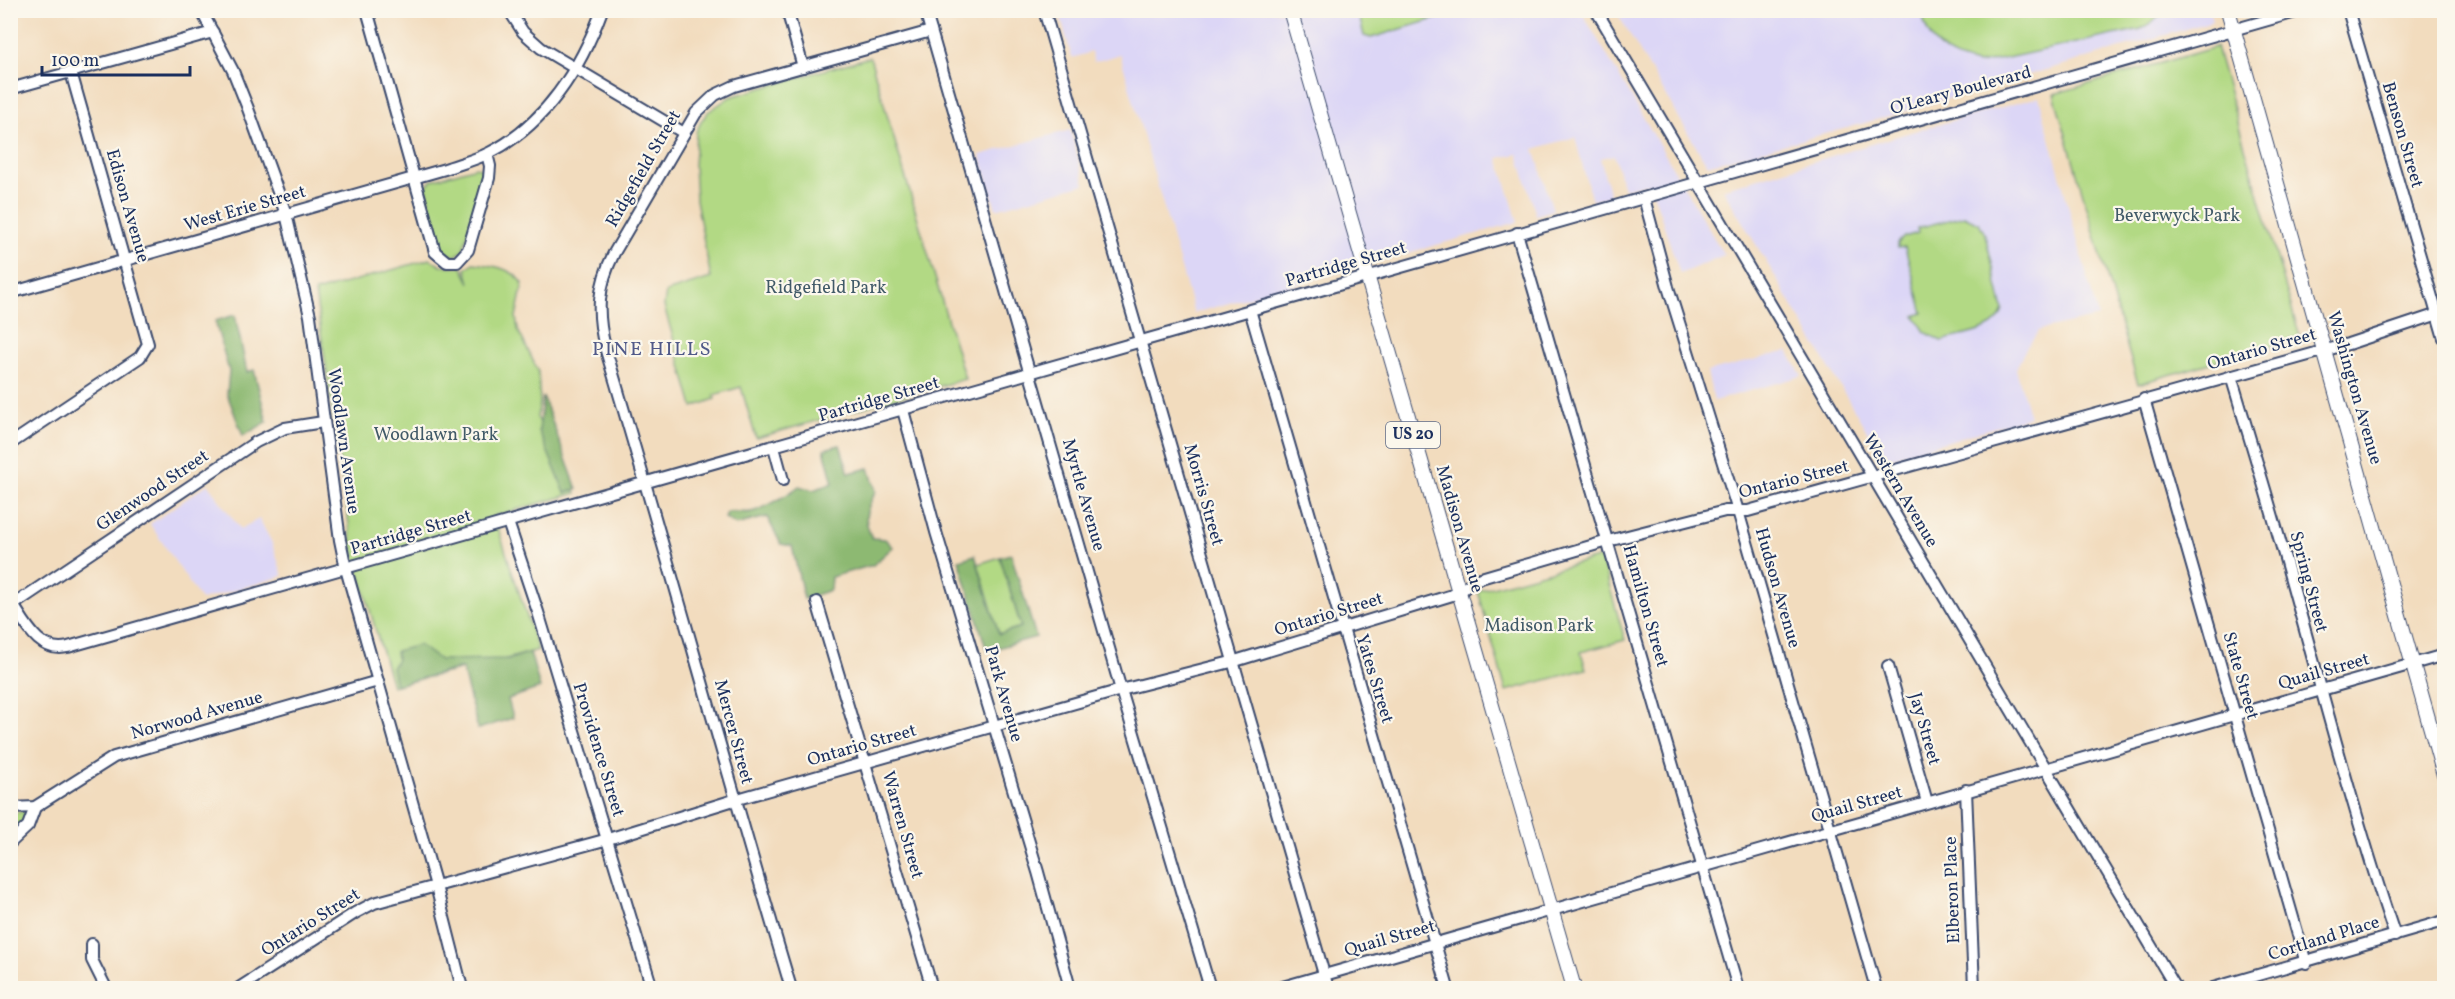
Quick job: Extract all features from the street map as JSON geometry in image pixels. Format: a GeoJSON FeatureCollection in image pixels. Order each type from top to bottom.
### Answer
{"type":"FeatureCollection","features":[{"type":"Feature","properties":{"kind":"main road","name":"Madison Avenue"},"geometry":{"type":"LineString","coordinates":[[1290,10],[1574,988]]}},
{"type":"Feature","properties":{"kind":"main road","name":"Washington Avenue"},"geometry":{"type":"LineString","coordinates":[[2228,10],[2445,775]]}},
{"type":"Feature","properties":{"kind":"street","name":"Woodlawn Avenue"},"geometry":{"type":"LineString","coordinates":[[201,10],[248,106],[286,214],[310,316],[323,422],[346,569],[436,886],[462,988]]}},
{"type":"Feature","properties":{"kind":"street"},"geometry":{"type":"LineString","coordinates":[[367,10],[435,252],[447,262],[457,262],[468,250],[489,178],[490,166],[487,154]]}},
{"type":"Feature","properties":{"kind":"street"},"geometry":{"type":"LineString","coordinates":[[509,10],[519,27],[533,42],[684,133]]}},
{"type":"Feature","properties":{"kind":"street","name":"West Erie Street"},"geometry":{"type":"LineString","coordinates":[[10,292],[445,169],[487,154],[511,140],[551,103],[575,69],[602,10]]}},
{"type":"Feature","properties":{"kind":"street"},"geometry":{"type":"LineString","coordinates":[[787,10],[803,67]]}},
{"type":"Feature","properties":{"kind":"street","name":"Myrtle Avenue"},"geometry":{"type":"LineString","coordinates":[[926,10],[1121,690],[1210,988]]}},
{"type":"Feature","properties":{"kind":"street","name":"Morris Street"},"geometry":{"type":"LineString","coordinates":[[1044,10],[1235,661],[1328,988]]}},
{"type":"Feature","properties":{"kind":"street","name":"Western Avenue"},"geometry":{"type":"LineString","coordinates":[[1596,10],[2176,988]]}},
{"type":"Feature","properties":{"kind":"street"},"geometry":{"type":"LineString","coordinates":[[2234,30],[2303,10]]}},
{"type":"Feature","properties":{"kind":"street","name":"Benson Street"},"geometry":{"type":"LineString","coordinates":[[2348,10],[2441,313],[2445,338]]}},
{"type":"Feature","properties":{"kind":"street","name":"O'Leary Boulevard"},"geometry":{"type":"LineString","coordinates":[[1698,184],[1860,135],[2042,86],[2234,30]]}},
{"type":"Feature","properties":{"kind":"street","name":"Ridgefield Street"},"geometry":{"type":"LineString","coordinates":[[646,483],[605,347],[598,314],[599,294],[614,253],[684,133],[700,108],[721,91],[932,31]]}},
{"type":"Feature","properties":{"kind":"street"},"geometry":{"type":"LineString","coordinates":[[10,89],[213,32]]}},
{"type":"Feature","properties":{"kind":"street","name":"Edison Avenue"},"geometry":{"type":"LineString","coordinates":[[10,444],[140,357],[147,348],[147,337],[71,72]]}},
{"type":"Feature","properties":{"kind":"street","name":"Partridge Street"},"geometry":{"type":"LineString","coordinates":[[12,604],[43,644],[52,649],[68,647],[1032,374],[1517,233],[1698,184]]}},
{"type":"Feature","properties":{"kind":"street","name":"Hudson Avenue"},"geometry":{"type":"LineString","coordinates":[[1644,198],[1668,287],[1738,511],[1876,988]]}},
{"type":"Feature","properties":{"kind":"street","name":"Hamilton Street"},"geometry":{"type":"LineString","coordinates":[[1517,233],[1572,428],[1608,541],[1738,988]]}},
{"type":"Feature","properties":{"kind":"street","name":"Yates Street"},"geometry":{"type":"LineString","coordinates":[[1250,310],[1448,988]]}},
{"type":"Feature","properties":{"kind":"street","name":"Ontario Street"},"geometry":{"type":"LineString","coordinates":[[241,988],[355,912],[374,903],[608,839],[734,800],[1121,690],[1235,661],[1459,593],[1474,580],[1608,541],[1725,511],[1748,511],[2231,376],[2441,313]]}},
{"type":"Feature","properties":{"kind":"street","name":"Spring Street"},"geometry":{"type":"LineString","coordinates":[[2231,376],[2374,875],[2395,936]]}},
{"type":"Feature","properties":{"kind":"street","name":"State Street"},"geometry":{"type":"LineString","coordinates":[[2144,399],[2306,963]]}},
{"type":"Feature","properties":{"kind":"street","name":"Park Avenue"},"geometry":{"type":"LineString","coordinates":[[903,410],[936,532],[995,726],[1070,988]]}},
{"type":"Feature","properties":{"kind":"street","name":"Glenwood Street"},"geometry":{"type":"LineString","coordinates":[[12,604],[256,442],[285,428],[323,422]]}},
{"type":"Feature","properties":{"kind":"street"},"geometry":{"type":"LineString","coordinates":[[774,447],[783,480]]}},
{"type":"Feature","properties":{"kind":"street","name":"Mercer Street"},"geometry":{"type":"LineString","coordinates":[[646,483],[734,800],[791,988]]}},
{"type":"Feature","properties":{"kind":"street","name":"Providence Street"},"geometry":{"type":"LineString","coordinates":[[508,522],[538,612],[652,988]]}},
{"type":"Feature","properties":{"kind":"street","name":"Warren Street"},"geometry":{"type":"LineString","coordinates":[[817,602],[932,988]]}},
{"type":"Feature","properties":{"kind":"street","name":"Quail Street"},"geometry":{"type":"LineString","coordinates":[[1278,988],[2445,654]]}},
{"type":"Feature","properties":{"kind":"street","name":"Jay Street"},"geometry":{"type":"LineString","coordinates":[[1888,666],[1927,802]]}},
{"type":"Feature","properties":{"kind":"street","name":"Norwood Avenue"},"geometry":{"type":"LineString","coordinates":[[10,843],[28,826],[35,807],[114,757],[378,681]]}},
{"type":"Feature","properties":{"kind":"street","name":"Elberon Place"},"geometry":{"type":"LineString","coordinates":[[1966,790],[1974,988]]}},
{"type":"Feature","properties":{"kind":"street"},"geometry":{"type":"LineString","coordinates":[[10,808],[35,807]]}},
{"type":"Feature","properties":{"kind":"street","name":"Cortland Place"},"geometry":{"type":"LineString","coordinates":[[2213,988],[2445,921]]}},
{"type":"Feature","properties":{"kind":"street"},"geometry":{"type":"LineString","coordinates":[[92,944],[92,960],[106,988]]}},
{"type":"Feature","properties":{"kind":"shaded area"},"geometry":{"type":"Polygon","coordinates":[[[2210,10],[2213,21],[1858,125],[1707,165],[1616,11],[2210,10]]]}},
{"type":"Feature","properties":{"kind":"shaded area"},"geometry":{"type":"Polygon","coordinates":[[[1059,11],[1581,11],[1724,255],[1680,274],[1650,183],[1624,189],[1614,155],[1600,158],[1610,196],[1592,201],[1575,137],[1534,149],[1553,210],[1536,215],[1518,154],[1498,158],[1518,222],[1194,313],[1120,54],[1094,62],[1091,52],[1072,58],[1059,11]]]}},
{"type":"Feature","properties":{"kind":"shaded area"},"geometry":{"type":"Polygon","coordinates":[[[2039,97],[2098,317],[2040,330],[2026,348],[2016,369],[2030,417],[1884,460],[1723,189],[1908,133],[2039,97]]]}},
{"type":"Feature","properties":{"kind":"shaded area"},"geometry":{"type":"Polygon","coordinates":[[[1070,130],[1085,184],[996,209],[980,155],[1070,130]]]}},
{"type":"Feature","properties":{"kind":"shaded area"},"geometry":{"type":"Polygon","coordinates":[[[1788,351],[1802,376],[1714,401],[1707,372],[1788,351]]]}},
{"type":"Feature","properties":{"kind":"shaded area"},"geometry":{"type":"Polygon","coordinates":[[[208,484],[240,529],[259,519],[271,541],[283,576],[201,600],[150,524],[208,484]]]}},
{"type":"Feature","properties":{"kind":"green space"},"geometry":{"type":"Polygon","coordinates":[[[1450,10],[1444,16],[1371,38],[1364,36],[1358,11],[1450,10]]]}},
{"type":"Feature","properties":{"kind":"green space"},"geometry":{"type":"Polygon","coordinates":[[[1922,10],[2168,11],[2141,29],[1979,64],[1958,58],[1940,48],[1928,32],[1922,10]]]}},
{"type":"Feature","properties":{"kind":"green space","name":"Beverwyck Park"},"geometry":{"type":"Polygon","coordinates":[[[2216,47],[2300,337],[2138,384],[2054,94],[2216,47]]]}},
{"type":"Feature","properties":{"kind":"green space","name":"Ridgefield Park"},"geometry":{"type":"Polygon","coordinates":[[[870,57],[965,379],[756,438],[741,387],[714,395],[715,399],[693,407],[664,306],[666,292],[711,278],[696,200],[694,166],[696,132],[708,112],[730,97],[870,57]]]}},
{"type":"Feature","properties":{"kind":"green space"},"geometry":{"type":"Polygon","coordinates":[[[476,167],[482,169],[485,176],[463,250],[456,256],[449,255],[439,245],[426,186],[432,180],[476,167]]]}},
{"type":"Feature","properties":{"kind":"green space"},"geometry":{"type":"Polygon","coordinates":[[[1964,216],[1979,223],[1985,234],[2003,310],[1999,318],[1986,328],[1941,341],[1925,332],[1915,316],[1923,313],[1905,247],[1898,248],[1898,243],[1904,237],[1918,233],[1917,228],[1964,216]]]}},
{"type":"Feature","properties":{"kind":"green space","name":"Woodlawn Park"},"geometry":{"type":"Polygon","coordinates":[[[430,259],[441,266],[462,267],[470,283],[466,269],[473,263],[507,270],[523,283],[516,317],[518,330],[538,371],[540,403],[537,417],[576,493],[494,516],[538,650],[392,686],[353,552],[315,292],[430,259]]]}},
{"type":"Feature","properties":{"kind":"green space"},"geometry":{"type":"Polygon","coordinates":[[[235,315],[247,372],[254,370],[267,422],[243,436],[227,394],[229,371],[215,321],[235,315]]]}},
{"type":"Feature","properties":{"kind":"green space"},"geometry":{"type":"Polygon","coordinates":[[[543,397],[577,489],[565,493],[539,431],[543,397]]]}},
{"type":"Feature","properties":{"kind":"green space"},"geometry":{"type":"Polygon","coordinates":[[[840,445],[849,473],[869,468],[876,491],[866,514],[867,525],[872,538],[885,539],[893,547],[873,565],[831,577],[830,590],[804,599],[792,546],[781,544],[767,517],[736,525],[725,518],[727,512],[748,512],[763,508],[799,486],[813,490],[833,483],[824,449],[840,445]]]}},
{"type":"Feature","properties":{"kind":"green space"},"geometry":{"type":"Polygon","coordinates":[[[1011,554],[1036,637],[987,651],[959,560],[975,555],[999,634],[1021,627],[1000,557],[1011,554]]]}},
{"type":"Feature","properties":{"kind":"green space"},"geometry":{"type":"Polygon","coordinates":[[[1000,557],[1021,627],[999,634],[978,564],[1000,557]]]}},
{"type":"Feature","properties":{"kind":"green space","name":"Madison Park"},"geometry":{"type":"Polygon","coordinates":[[[1601,557],[1625,640],[1581,652],[1586,669],[1506,691],[1478,591],[1601,557]]]}},
{"type":"Feature","properties":{"kind":"green space"},"geometry":{"type":"Polygon","coordinates":[[[419,645],[440,660],[510,659],[530,652],[540,688],[508,699],[513,718],[478,729],[462,668],[396,685],[392,668],[397,659],[396,651],[419,645]]]}},
{"type":"Feature","properties":{"kind":"green space"},"geometry":{"type":"Polygon","coordinates":[[[24,811],[28,815],[11,835],[11,814],[24,811]]]}},
{"type":"Feature","properties":{"kind":"district","name":"PINE HILLS"},"geometry":{"type":"Point","coordinates":[652,350]}}]}
